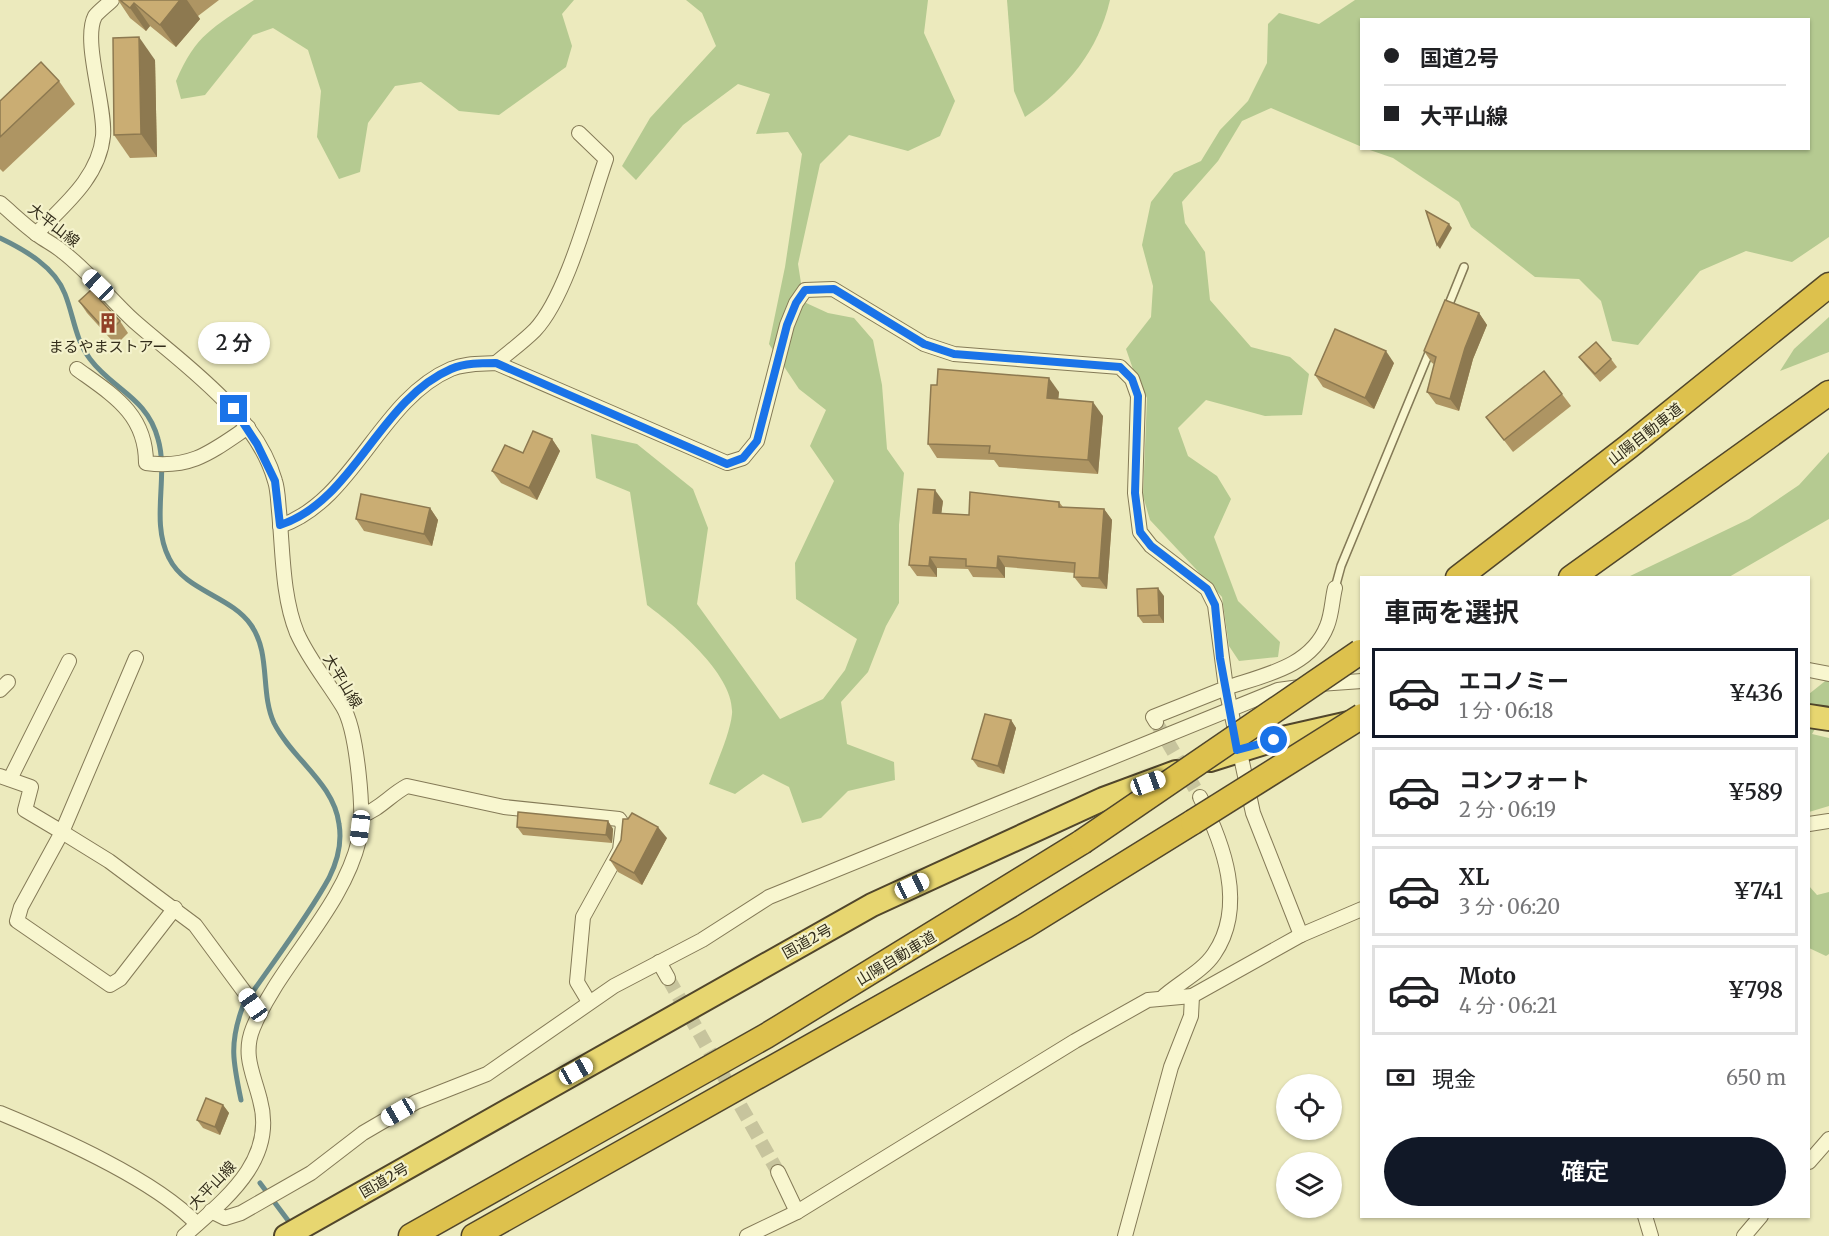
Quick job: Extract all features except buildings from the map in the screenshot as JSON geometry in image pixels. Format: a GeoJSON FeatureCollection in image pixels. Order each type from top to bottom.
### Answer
{"type":"FeatureCollection","features":[{"type":"Feature","properties":{"kind":"highway","name":"山陽自動車道"},"geometry":{"type":"LineString","coordinates":[[1461,576],[1628,447],[1829,285]]}},
{"type":"Feature","properties":{"kind":"highway"},"geometry":{"type":"LineString","coordinates":[[1574,576],[1829,393]]}},
{"type":"Feature","properties":{"kind":"highway","name":"山陽自動車道"},"geometry":{"type":"LineString","coordinates":[[411,1236],[766,1036],[1082,842],[1360,652]]}},
{"type":"Feature","properties":{"kind":"highway"},"geometry":{"type":"LineString","coordinates":[[474,1236],[1025,926],[1360,717]]}},
{"type":"Feature","properties":{"kind":"highway","name":"国道2号"},"geometry":{"type":"LineString","coordinates":[[286,1236],[872,905],[1103,799],[1237,750],[1360,721]]}},
{"type":"Feature","properties":{"kind":"street"},"geometry":{"type":"LineString","coordinates":[[36,234],[84,185],[97,159],[103,136],[91,34],[95,16],[112,0]]}},
{"type":"Feature","properties":{"kind":"street"},"geometry":{"type":"LineString","coordinates":[[496,363],[535,329],[555,302],[585,221],[606,159],[579,133]]}},
{"type":"Feature","properties":{"kind":"street","name":"大平山線"},"geometry":{"type":"LineString","coordinates":[[0,202],[36,234],[64,252],[131,318],[212,388],[248,427],[275,481],[285,578],[297,632],[313,663],[345,710],[353,737],[362,815],[359,841],[349,868],[326,910],[256,1009],[247,1062],[261,1103],[263,1130],[257,1157],[242,1182],[184,1236]]}},
{"type":"Feature","properties":{"kind":"street"},"geometry":{"type":"LineString","coordinates":[[280,525],[294,521],[319,506],[380,431],[427,382],[460,366],[496,363],[727,464],[743,458],[757,441],[787,325],[796,303],[805,290],[834,289],[924,344],[954,354],[1120,367],[1132,379],[1138,396],[1135,493],[1140,532],[1151,546],[1207,589],[1215,605],[1220,658],[1237,750],[1252,813],[1301,935]]}},
{"type":"Feature","properties":{"kind":"street"},"geometry":{"type":"LineString","coordinates":[[77,369],[123,404],[140,427],[146,445],[146,463],[177,466],[210,453],[248,427]]}},
{"type":"Feature","properties":{"kind":"street"},"geometry":{"type":"LineString","coordinates":[[1156,722],[1153,717],[1296,663],[1317,644],[1328,625],[1335,588]]}},
{"type":"Feature","properties":{"kind":"street"},"geometry":{"type":"LineString","coordinates":[[136,658],[62,832],[21,907],[17,921],[110,985],[120,979],[175,908]]}},
{"type":"Feature","properties":{"kind":"street"},"geometry":{"type":"LineString","coordinates":[[69,661],[5,777],[31,787],[25,810],[62,832],[175,908],[195,925],[256,1009]]}},
{"type":"Feature","properties":{"kind":"street"},"geometry":{"type":"LineString","coordinates":[[1810,670],[1829,674]]}},
{"type":"Feature","properties":{"kind":"street"},"geometry":{"type":"LineString","coordinates":[[211,1211],[225,1218],[278,1193],[311,1173],[363,1133],[416,1102],[487,1074],[614,986],[702,940],[769,897],[1278,690],[1360,681]]}},
{"type":"Feature","properties":{"kind":"street"},"geometry":{"type":"LineString","coordinates":[[362,815],[374,812],[392,794],[407,786],[504,807],[619,819],[623,825],[620,849],[583,917],[577,982],[589,1002]]}},
{"type":"Feature","properties":{"kind":"street"},"geometry":{"type":"LineString","coordinates":[[1162,998],[1214,954],[1231,912],[1226,867],[1216,829],[1200,797]]}},
{"type":"Feature","properties":{"kind":"street"},"geometry":{"type":"LineString","coordinates":[[1810,824],[1829,821]]}},
{"type":"Feature","properties":{"kind":"street"},"geometry":{"type":"LineString","coordinates":[[747,1236],[797,1212],[1075,1041],[1148,1000],[1179,999],[1192,996],[1301,935],[1360,910]]}},
{"type":"Feature","properties":{"kind":"street"},"geometry":{"type":"LineString","coordinates":[[659,962],[668,978]]}},
{"type":"Feature","properties":{"kind":"street"},"geometry":{"type":"LineString","coordinates":[[1125,1236],[1171,1067],[1191,1016],[1192,996]]}},
{"type":"Feature","properties":{"kind":"street"},"geometry":{"type":"LineString","coordinates":[[0,1113],[53,1135],[132,1177],[187,1212],[197,1224]]}},
{"type":"Feature","properties":{"kind":"street"},"geometry":{"type":"LineString","coordinates":[[1810,1161],[1829,1139]]}},
{"type":"Feature","properties":{"kind":"street"},"geometry":{"type":"LineString","coordinates":[[778,1172],[797,1212]]}},
{"type":"Feature","properties":{"kind":"street"},"geometry":{"type":"LineString","coordinates":[[1646,1218],[1651,1236]]}},
{"type":"Feature","properties":{"kind":"street"},"geometry":{"type":"LineString","coordinates":[[1744,1236],[1759,1218]]}},
{"type":"Feature","properties":{"kind":"lane"},"geometry":{"type":"LineString","coordinates":[[1442,321],[1464,267]]}},
{"type":"Feature","properties":{"kind":"lane"},"geometry":{"type":"LineString","coordinates":[[1335,588],[1341,566],[1433,342]]}},
{"type":"Feature","properties":{"kind":"green space"},"geometry":{"type":"Polygon","coordinates":[[[254,0],[574,0],[562,14],[572,46],[566,67],[499,115],[459,111],[421,82],[395,86],[368,123],[360,172],[339,179],[317,137],[321,91],[308,50],[273,28],[253,35],[205,95],[181,99],[176,81],[191,52],[207,33],[254,0]]]}},
{"type":"Feature","properties":{"kind":"green space"},"geometry":{"type":"Polygon","coordinates":[[[686,0],[928,0],[924,33],[955,101],[940,136],[908,151],[849,135],[820,164],[798,264],[804,302],[828,313],[854,318],[873,340],[882,385],[887,449],[904,473],[899,525],[899,603],[886,626],[868,672],[841,702],[847,744],[894,762],[895,780],[848,791],[821,818],[802,823],[789,787],[763,774],[735,794],[709,784],[731,722],[730,699],[724,683],[701,653],[673,625],[647,605],[630,492],[596,478],[591,434],[637,444],[693,489],[708,528],[697,604],[780,719],[823,699],[845,670],[857,639],[796,599],[795,563],[834,481],[810,446],[826,410],[799,389],[769,344],[785,267],[802,154],[788,132],[756,134],[770,94],[738,84],[683,125],[636,180],[622,166],[650,118],[716,46],[702,13],[686,0]]]}},
{"type":"Feature","properties":{"kind":"green space"},"geometry":{"type":"Polygon","coordinates":[[[1007,0],[1110,0],[1098,36],[1079,66],[1055,93],[1025,117],[1014,91],[1007,0]]]}},
{"type":"Feature","properties":{"kind":"green space"},"geometry":{"type":"Polygon","coordinates":[[[1355,0],[1829,0],[1829,237],[1792,262],[1746,251],[1700,271],[1638,345],[1612,341],[1601,301],[1579,279],[1535,277],[1471,227],[1459,202],[1393,158],[1370,150],[1810,150],[1810,18],[1360,18],[1360,146],[1271,108],[1242,121],[1218,161],[1182,202],[1185,223],[1205,252],[1210,300],[1251,347],[1290,357],[1309,374],[1302,415],[1265,416],[1206,400],[1178,428],[1188,456],[1217,476],[1231,499],[1214,537],[1238,601],[1280,642],[1278,657],[1239,661],[1229,646],[1222,597],[1150,520],[1143,496],[1147,398],[1126,349],[1151,317],[1153,286],[1142,245],[1151,202],[1174,173],[1201,161],[1220,130],[1248,101],[1267,63],[1268,24],[1279,13],[1319,24],[1355,0]]]}},
{"type":"Feature","properties":{"kind":"green space"},"geometry":{"type":"Polygon","coordinates":[[[1829,317],[1829,352],[1780,371],[1794,349],[1829,317]]]}},
{"type":"Feature","properties":{"kind":"green space"},"geometry":{"type":"Polygon","coordinates":[[[1829,452],[1829,519],[1731,576],[1630,576],[1749,519],[1799,485],[1829,452]]]}},
{"type":"Feature","properties":{"kind":"green space"},"geometry":{"type":"Polygon","coordinates":[[[1829,678],[1829,705],[1812,734],[1829,738],[1829,806],[1810,812],[1810,693],[1829,678]]]}},
{"type":"Feature","properties":{"kind":"green space"},"geometry":{"type":"Polygon","coordinates":[[[1810,887],[1817,895],[1829,892],[1829,954],[1826,956],[1810,948],[1810,887]]]}},
{"type":"Feature","properties":{"kind":"waterway"},"geometry":{"type":"LineString","coordinates":[[0,238],[38,260],[54,276],[65,294],[78,336],[90,359],[146,413],[153,425],[161,454],[161,529],[169,558],[186,578],[232,607],[251,625],[261,648],[267,699],[274,723],[321,784],[336,809],[340,831],[339,845],[329,878],[299,926],[243,1006],[234,1042],[236,1074],[241,1100]]}},
{"type":"Feature","properties":{"kind":"waterway"},"geometry":{"type":"LineString","coordinates":[[260,1183],[293,1227]]}},
{"type":"Feature","properties":{"kind":"tunnel"},"geometry":{"type":"LineString","coordinates":[[1156,722],[1200,797]]}},
{"type":"Feature","properties":{"kind":"tunnel"},"geometry":{"type":"LineString","coordinates":[[668,978],[778,1172]]}},
{"type":"Feature","properties":{"kind":"place","name":"まるやまストアー"},"geometry":{"type":"Point","coordinates":[108,323]}},
{"type":"Feature","properties":{"kind":"route"},"geometry":{"type":"LineString","coordinates":[[234,409],[248,427],[275,481],[280,525],[294,521],[319,506],[380,431],[427,382],[452,369],[468,364],[496,363],[727,464],[743,458],[757,441],[787,325],[796,303],[805,290],[834,289],[854,299],[924,344],[954,354],[1120,367],[1132,379],[1138,396],[1135,493],[1140,532],[1151,546],[1207,589],[1215,605],[1220,658],[1237,750],[1274,740]]}}]}
